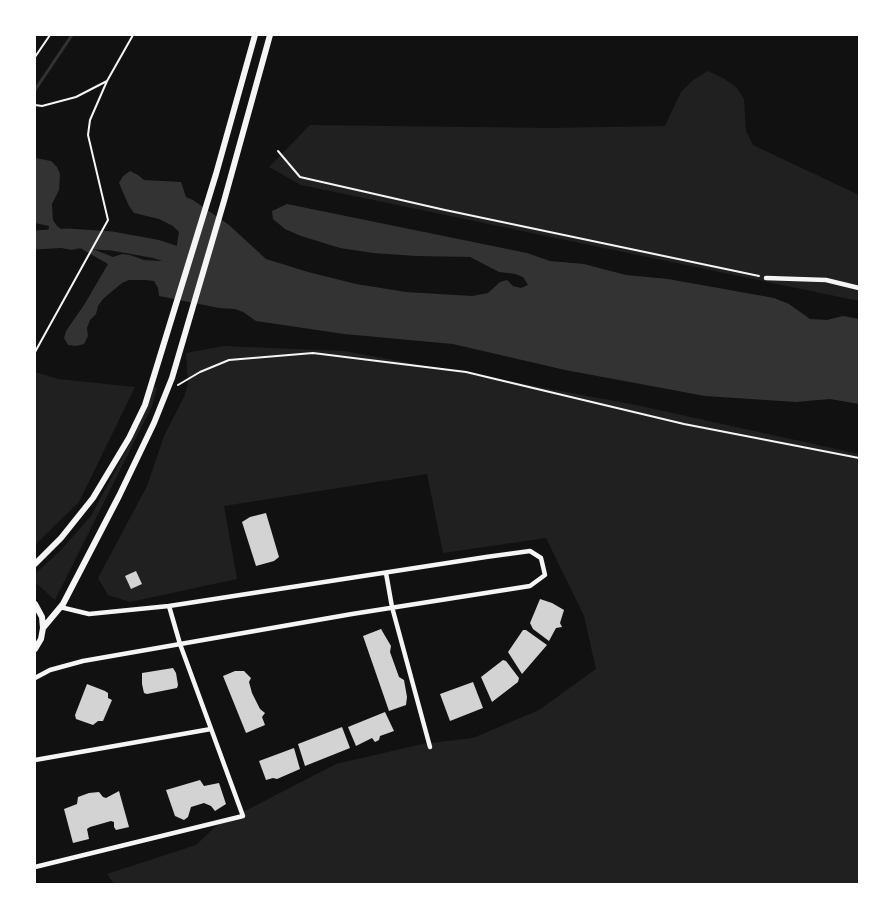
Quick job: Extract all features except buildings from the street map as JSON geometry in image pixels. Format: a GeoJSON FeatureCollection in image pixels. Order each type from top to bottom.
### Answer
{"type":"FeatureCollection","features":[{"type":"Feature","properties":{"kind":"main road"},"geometry":{"type":"LineString","coordinates":[[35,564],[61,538],[93,498],[129,438],[145,406],[216,174],[255,35]]}},
{"type":"Feature","properties":{"kind":"main road"},"geometry":{"type":"LineString","coordinates":[[43,628],[60,607],[119,496],[154,423],[172,378],[270,35]]}},
{"type":"Feature","properties":{"kind":"main road"},"geometry":{"type":"LineString","coordinates":[[35,604],[42,617],[43,628],[41,639],[35,649]]}},
{"type":"Feature","properties":{"kind":"street"},"geometry":{"type":"LineString","coordinates":[[766,278],[826,280],[859,288]]}},
{"type":"Feature","properties":{"kind":"street"},"geometry":{"type":"LineString","coordinates":[[35,678],[50,670],[83,661],[392,607],[530,586],[545,575],[541,558],[530,552],[169,606],[89,614],[60,607]]}},
{"type":"Feature","properties":{"kind":"street"},"geometry":{"type":"LineString","coordinates":[[386,573],[392,607],[430,747]]}},
{"type":"Feature","properties":{"kind":"street"},"geometry":{"type":"LineString","coordinates":[[35,867],[243,816],[180,644],[169,606]]}},
{"type":"Feature","properties":{"kind":"street"},"geometry":{"type":"LineString","coordinates":[[35,760],[211,729]]}},
{"type":"Feature","properties":{"kind":"path"},"geometry":{"type":"LineString","coordinates":[[35,57],[50,35]]}},
{"type":"Feature","properties":{"kind":"path"},"geometry":{"type":"LineString","coordinates":[[35,352],[108,220],[88,135],[90,120],[108,81],[133,35]]}},
{"type":"Feature","properties":{"kind":"path"},"geometry":{"type":"LineString","coordinates":[[37,105],[76,97],[108,81]]}},
{"type":"Feature","properties":{"kind":"path"},"geometry":{"type":"LineString","coordinates":[[278,151],[300,177],[445,210],[766,278]]}},
{"type":"Feature","properties":{"kind":"path"},"geometry":{"type":"LineString","coordinates":[[166,393],[200,372],[230,360],[313,353],[466,372],[684,424],[859,458]]}},
{"type":"Feature","properties":{"kind":"shaded area"},"geometry":{"type":"Polygon","coordinates":[[[708,71],[736,87],[744,99],[746,131],[753,145],[859,195],[859,301],[301,185],[269,167],[310,125],[551,128],[665,126],[681,92],[693,80],[708,71]]]}},
{"type":"Feature","properties":{"kind":"shaded area"},"geometry":{"type":"Polygon","coordinates":[[[35,158],[51,161],[57,167],[60,174],[59,190],[52,204],[53,220],[57,226],[80,244],[113,257],[122,254],[144,260],[160,261],[175,257],[179,232],[173,226],[159,219],[134,213],[129,206],[119,183],[123,176],[130,171],[144,180],[181,182],[186,197],[229,225],[266,259],[356,284],[406,292],[472,296],[488,293],[500,282],[507,280],[513,286],[521,288],[528,285],[523,277],[499,272],[470,257],[416,256],[373,253],[340,248],[285,229],[273,219],[272,211],[287,204],[527,253],[550,261],[584,264],[626,275],[668,279],[774,298],[789,304],[810,319],[827,320],[843,316],[859,319],[859,404],[830,399],[796,402],[705,396],[565,370],[453,344],[344,334],[256,321],[235,309],[219,308],[159,296],[158,288],[154,281],[146,280],[129,280],[122,283],[103,299],[98,306],[96,314],[90,320],[87,328],[88,336],[84,344],[68,345],[64,338],[66,331],[108,264],[80,248],[72,250],[56,247],[48,233],[49,226],[35,223],[35,158]]]}},
{"type":"Feature","properties":{"kind":"shaded area"},"geometry":{"type":"Polygon","coordinates":[[[224,346],[345,351],[636,405],[859,454],[859,884],[114,884],[107,874],[196,845],[216,826],[336,764],[422,744],[473,738],[539,710],[596,669],[584,616],[546,538],[443,553],[427,474],[224,506],[237,579],[130,602],[108,595],[98,578],[147,486],[164,436],[184,397],[188,384],[186,353],[224,346]]]}},
{"type":"Feature","properties":{"kind":"shaded area"},"geometry":{"type":"Polygon","coordinates":[[[35,372],[58,379],[135,387],[79,502],[35,545],[35,372]]]}},
{"type":"Feature","properties":{"kind":"shaded area"},"geometry":{"type":"Polygon","coordinates":[[[152,387],[157,388],[152,406],[55,600],[35,582],[35,574],[61,550],[91,516],[129,445],[152,387]]]}},
{"type":"Feature","properties":{"kind":"waterway"},"geometry":{"type":"LineString","coordinates":[[35,90],[72,35]]}},
{"type":"Feature","properties":{"kind":"waterway"},"geometry":{"type":"LineString","coordinates":[[35,240],[67,238],[112,241],[156,249],[199,263]]}}]}
